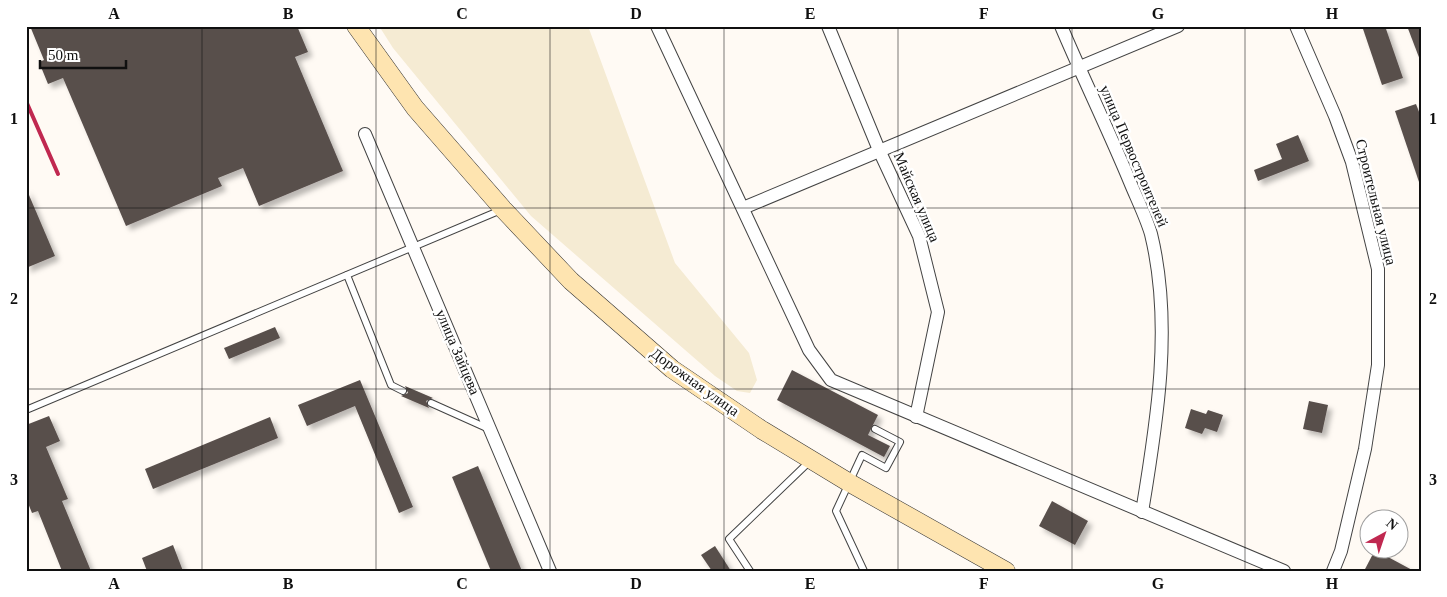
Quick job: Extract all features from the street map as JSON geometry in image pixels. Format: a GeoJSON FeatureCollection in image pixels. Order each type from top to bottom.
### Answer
{"type":"FeatureCollection","features":[{"type":"Feature","properties":{"kind":"street","name":"Дорожная улица"},"geometry":{"type":"LineString","coordinates":[[356,26],[415,108],[503,209],[572,280],[672,369],[762,430],[811,460],[1006,571]]}},
{"type":"Feature","properties":{"kind":"street"},"geometry":{"type":"LineString","coordinates":[[657,26],[744,208],[808,350],[831,380],[1284,571]]}},
{"type":"Feature","properties":{"kind":"street","name":"Майская улица"},"geometry":{"type":"LineString","coordinates":[[828,26],[880,150],[919,236],[938,312],[916,417]]}},
{"type":"Feature","properties":{"kind":"street","name":"улица Первостроителей"},"geometry":{"type":"LineString","coordinates":[[1061,26],[1150,232],[1161,288],[1160,342],[1154,439],[1142,512]]}},
{"type":"Feature","properties":{"kind":"street"},"geometry":{"type":"LineString","coordinates":[[744,208],[1178,26]]}},
{"type":"Feature","properties":{"kind":"street","name":"Строительная улица"},"geometry":{"type":"LineString","coordinates":[[1296,26],[1335,116],[1352,162],[1378,269],[1378,365],[1365,448],[1341,551],[1333,571]]}},
{"type":"Feature","properties":{"kind":"street","name":"улица Зайцева"},"geometry":{"type":"LineString","coordinates":[[365,134],[550,571]]}},
{"type":"Feature","properties":{"kind":"lane"},"geometry":{"type":"LineString","coordinates":[[26,410],[503,209]]}},
{"type":"Feature","properties":{"kind":"lane"},"geometry":{"type":"LineString","coordinates":[[347,275],[391,385],[403,391]]}},
{"type":"Feature","properties":{"kind":"lane"},"geometry":{"type":"LineString","coordinates":[[431,403],[491,430]]}},
{"type":"Feature","properties":{"kind":"lane"},"geometry":{"type":"LineString","coordinates":[[864,571],[836,510],[862,455],[886,468],[900,442],[875,429]]}},
{"type":"Feature","properties":{"kind":"lane"},"geometry":{"type":"LineString","coordinates":[[750,571],[729,539],[811,460]]}},
{"type":"Feature","properties":{"kind":"shaded area"},"geometry":{"type":"Polygon","coordinates":[[[379,26],[588,26],[675,263],[749,353],[757,380],[750,393],[737,391],[715,376],[531,216],[393,48],[379,26]]]}},
{"type":"Feature","properties":{"kind":"building"},"geometry":{"type":"Polygon","coordinates":[[[30,26],[297,26],[308,52],[295,57],[343,171],[259,206],[243,168],[218,178],[222,186],[126,226],[63,78],[48,84],[39,62],[44,60],[30,26]]]}},
{"type":"Feature","properties":{"kind":"building"},"geometry":{"type":"Polygon","coordinates":[[[1362,26],[1385,26],[1403,78],[1382,85],[1362,26]]]}},
{"type":"Feature","properties":{"kind":"building"},"geometry":{"type":"Polygon","coordinates":[[[1407,26],[1421,26],[1421,60],[1420,60],[1407,26]]]}},
{"type":"Feature","properties":{"kind":"building"},"geometry":{"type":"Polygon","coordinates":[[[1416,104],[1421,117],[1419,182],[1395,111],[1416,104]]]}},
{"type":"Feature","properties":{"kind":"building"},"geometry":{"type":"Polygon","coordinates":[[[1298,135],[1309,161],[1258,181],[1254,170],[1282,159],[1276,144],[1298,135]]]}},
{"type":"Feature","properties":{"kind":"building"},"geometry":{"type":"Polygon","coordinates":[[[26,188],[55,256],[26,268],[26,188]]]}},
{"type":"Feature","properties":{"kind":"building"},"geometry":{"type":"Polygon","coordinates":[[[275,327],[280,338],[229,359],[224,348],[275,327]]]}},
{"type":"Feature","properties":{"kind":"building"},"geometry":{"type":"Polygon","coordinates":[[[792,370],[878,415],[868,435],[890,446],[884,457],[777,400],[792,370]]]}},
{"type":"Feature","properties":{"kind":"building"},"geometry":{"type":"Polygon","coordinates":[[[360,380],[413,507],[399,513],[355,406],[307,426],[298,405],[360,380]]]}},
{"type":"Feature","properties":{"kind":"building"},"geometry":{"type":"Polygon","coordinates":[[[405,386],[433,398],[426,401],[429,408],[401,396],[408,393],[405,386]]]}},
{"type":"Feature","properties":{"kind":"building"},"geometry":{"type":"Polygon","coordinates":[[[1309,401],[1328,405],[1322,433],[1303,429],[1309,401]]]}},
{"type":"Feature","properties":{"kind":"building"},"geometry":{"type":"Polygon","coordinates":[[[1191,409],[1206,414],[1208,410],[1223,415],[1217,432],[1205,428],[1202,434],[1185,428],[1191,409]]]}},
{"type":"Feature","properties":{"kind":"building"},"geometry":{"type":"Polygon","coordinates":[[[49,416],[60,441],[46,447],[68,499],[62,501],[91,571],[62,571],[38,511],[32,513],[26,498],[26,425],[49,416]]]}},
{"type":"Feature","properties":{"kind":"building"},"geometry":{"type":"Polygon","coordinates":[[[270,417],[278,438],[153,489],[145,469],[270,417]]]}},
{"type":"Feature","properties":{"kind":"building"},"geometry":{"type":"Polygon","coordinates":[[[478,466],[522,571],[491,571],[452,477],[478,466]]]}},
{"type":"Feature","properties":{"kind":"building"},"geometry":{"type":"Polygon","coordinates":[[[1052,501],[1088,521],[1075,545],[1039,526],[1052,501]]]}},
{"type":"Feature","properties":{"kind":"building"},"geometry":{"type":"Polygon","coordinates":[[[173,545],[183,571],[147,571],[142,558],[173,545]]]}},
{"type":"Feature","properties":{"kind":"building"},"geometry":{"type":"Polygon","coordinates":[[[715,546],[731,571],[712,571],[701,555],[715,546]]]}},
{"type":"Feature","properties":{"kind":"building"},"geometry":{"type":"Polygon","coordinates":[[[1370,560],[1394,560],[1414,571],[1364,571],[1370,560]]]}},
{"type":"Feature","properties":{"kind":"railway"},"geometry":{"type":"LineString","coordinates":[[26,101],[58,174]]}}]}
